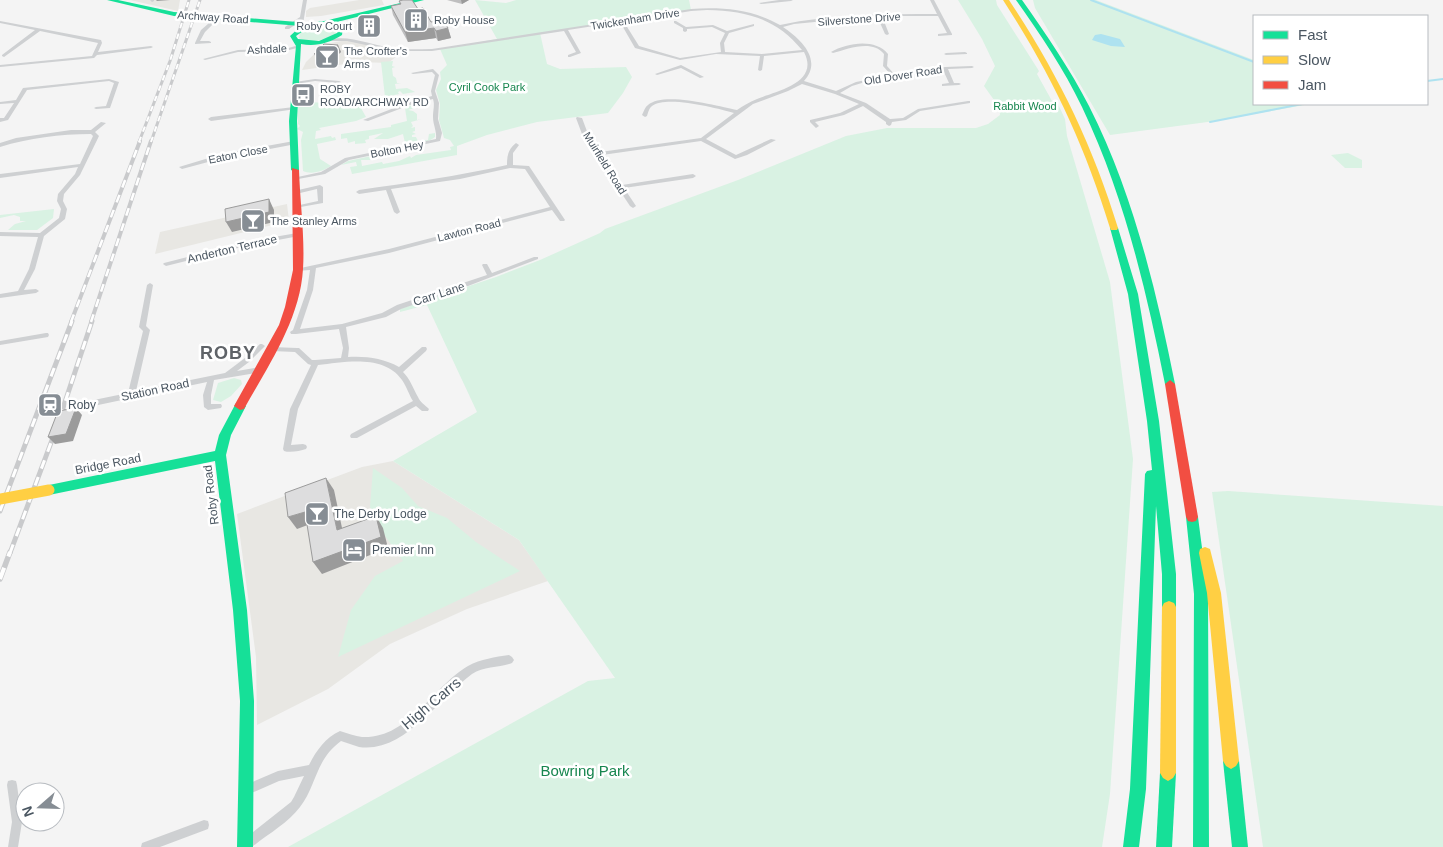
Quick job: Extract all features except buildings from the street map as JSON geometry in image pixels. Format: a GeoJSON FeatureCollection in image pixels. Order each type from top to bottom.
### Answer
{"type":"FeatureCollection","features":[{"type":"Feature","properties":{"kind":"main road","name":"Archway Road"},"geometry":{"type":"LineString","coordinates":[[110,0],[174,14],[257,20],[301,29]]}},
{"type":"Feature","properties":{"kind":"main road"},"geometry":{"type":"LineString","coordinates":[[301,29],[421,0]]}},
{"type":"Feature","properties":{"kind":"main road"},"geometry":{"type":"LineString","coordinates":[[1006,0],[1034,41],[1065,96],[1084,138],[1102,185],[1133,294],[1153,422],[1169,574],[1170,746],[1164,847]]}},
{"type":"Feature","properties":{"kind":"main road"},"geometry":{"type":"LineString","coordinates":[[1019,0],[1048,41],[1080,96],[1100,137],[1136,234],[1154,298],[1214,593],[1240,847]]}},
{"type":"Feature","properties":{"kind":"main road"},"geometry":{"type":"LineString","coordinates":[[297,66],[313,50],[337,37],[360,19],[391,8]]}},
{"type":"Feature","properties":{"kind":"main road"},"geometry":{"type":"LineString","coordinates":[[301,29],[334,24],[337,37]]}},
{"type":"Feature","properties":{"kind":"main road"},"geometry":{"type":"LineString","coordinates":[[301,29],[314,44],[337,37]]}},
{"type":"Feature","properties":{"kind":"main road","name":"Roby Road"},"geometry":{"type":"LineString","coordinates":[[246,846],[247,701],[242,631],[220,455],[225,435],[260,370],[267,347],[290,307],[298,270],[294,108],[301,29]]}},
{"type":"Feature","properties":{"kind":"main road"},"geometry":{"type":"LineString","coordinates":[[1175,405],[1201,584],[1203,753],[1201,847]]}},
{"type":"Feature","properties":{"kind":"main road"},"geometry":{"type":"LineString","coordinates":[[1131,847],[1138,789],[1153,422]]}},
{"type":"Feature","properties":{"kind":"main road","name":"Bridge Road"},"geometry":{"type":"LineString","coordinates":[[0,499],[220,455]]}},
{"type":"Feature","properties":{"kind":"street"},"geometry":{"type":"LineString","coordinates":[[301,29],[305,0]]}},
{"type":"Feature","properties":{"kind":"street"},"geometry":{"type":"LineString","coordinates":[[761,3],[791,0]]}},
{"type":"Feature","properties":{"kind":"street"},"geometry":{"type":"LineString","coordinates":[[932,0],[950,34],[940,35]]}},
{"type":"Feature","properties":{"kind":"street","name":"Twickenham Drive"},"geometry":{"type":"LineString","coordinates":[[337,37],[382,48],[417,51],[711,8],[744,12],[762,17],[796,38],[805,51]]}},
{"type":"Feature","properties":{"kind":"street"},"geometry":{"type":"LineString","coordinates":[[879,15],[887,34]]}},
{"type":"Feature","properties":{"kind":"street","name":"Silverstone Drive"},"geometry":{"type":"LineString","coordinates":[[779,26],[879,15],[939,15]]}},
{"type":"Feature","properties":{"kind":"street"},"geometry":{"type":"LineString","coordinates":[[209,42],[197,43],[202,31],[217,18]]}},
{"type":"Feature","properties":{"kind":"street"},"geometry":{"type":"LineString","coordinates":[[0,22],[99,41],[96,54]]}},
{"type":"Feature","properties":{"kind":"street"},"geometry":{"type":"LineString","coordinates":[[598,154],[702,139],[752,103],[802,82],[809,72],[810,62],[805,51],[762,55],[722,52],[680,58],[637,46],[622,22]]}},
{"type":"Feature","properties":{"kind":"street"},"geometry":{"type":"LineString","coordinates":[[676,22],[685,29],[713,26],[727,32],[752,25]]}},
{"type":"Feature","properties":{"kind":"street","name":"Ashdale"},"geometry":{"type":"LineString","coordinates":[[205,59],[238,51],[285,50],[301,29]]}},
{"type":"Feature","properties":{"kind":"street"},"geometry":{"type":"LineString","coordinates":[[4,56],[38,30]]}},
{"type":"Feature","properties":{"kind":"street"},"geometry":{"type":"LineString","coordinates":[[566,30],[579,53],[570,56]]}},
{"type":"Feature","properties":{"kind":"street"},"geometry":{"type":"LineString","coordinates":[[722,52],[722,43],[727,32]]}},
{"type":"Feature","properties":{"kind":"street"},"geometry":{"type":"LineString","coordinates":[[836,43],[842,49]]}},
{"type":"Feature","properties":{"kind":"street"},"geometry":{"type":"LineString","coordinates":[[833,52],[842,49],[872,46],[884,51],[887,59],[885,66],[894,76]]}},
{"type":"Feature","properties":{"kind":"street"},"geometry":{"type":"LineString","coordinates":[[0,66],[87,58],[94,57],[96,54],[151,47]]}},
{"type":"Feature","properties":{"kind":"street"},"geometry":{"type":"LineString","coordinates":[[946,54],[965,53]]}},
{"type":"Feature","properties":{"kind":"street"},"geometry":{"type":"LineString","coordinates":[[956,54],[964,67]]}},
{"type":"Feature","properties":{"kind":"street"},"geometry":{"type":"LineString","coordinates":[[760,70],[762,55]]}},
{"type":"Feature","properties":{"kind":"street"},"geometry":{"type":"LineString","coordinates":[[680,58],[682,66]]}},
{"type":"Feature","properties":{"kind":"street"},"geometry":{"type":"LineString","coordinates":[[657,74],[682,66],[702,77]]}},
{"type":"Feature","properties":{"kind":"street","name":"Old Dover Road"},"geometry":{"type":"LineString","coordinates":[[837,93],[861,80],[945,68],[972,67]]}},
{"type":"Feature","properties":{"kind":"street"},"geometry":{"type":"LineString","coordinates":[[945,68],[952,84]]}},
{"type":"Feature","properties":{"kind":"street","name":"Bolton Hey"},"geometry":{"type":"LineString","coordinates":[[295,179],[323,173],[347,159],[438,140],[439,134],[435,119],[437,103],[433,88],[438,78],[435,71],[413,73]]}},
{"type":"Feature","properties":{"kind":"street"},"geometry":{"type":"LineString","coordinates":[[14,90],[109,80],[117,82],[108,107],[96,108]]}},
{"type":"Feature","properties":{"kind":"street"},"geometry":{"type":"LineString","coordinates":[[295,83],[315,80],[342,83]]}},
{"type":"Feature","properties":{"kind":"street"},"geometry":{"type":"LineString","coordinates":[[802,82],[864,104],[876,110],[889,122],[904,119],[918,110],[968,102]]}},
{"type":"Feature","properties":{"kind":"street"},"geometry":{"type":"LineString","coordinates":[[944,84],[959,84]]}},
{"type":"Feature","properties":{"kind":"street"},"geometry":{"type":"LineString","coordinates":[[3,120],[25,90]]}},
{"type":"Feature","properties":{"kind":"street"},"geometry":{"type":"LineString","coordinates":[[366,120],[393,112],[412,102],[435,97]]}},
{"type":"Feature","properties":{"kind":"street"},"geometry":{"type":"LineString","coordinates":[[0,103],[17,101]]}},
{"type":"Feature","properties":{"kind":"street"},"geometry":{"type":"LineString","coordinates":[[645,115],[648,106],[655,102],[663,101],[709,104],[737,112]]}},
{"type":"Feature","properties":{"kind":"street"},"geometry":{"type":"LineString","coordinates":[[803,120],[814,123],[842,114],[864,104]]}},
{"type":"Feature","properties":{"kind":"street"},"geometry":{"type":"LineString","coordinates":[[211,120],[294,108]]}},
{"type":"Feature","properties":{"kind":"street"},"geometry":{"type":"LineString","coordinates":[[369,113],[373,118]]}},
{"type":"Feature","properties":{"kind":"street","name":"Muirfield Road"},"geometry":{"type":"LineString","coordinates":[[579,118],[585,134],[633,206]]}},
{"type":"Feature","properties":{"kind":"street"},"geometry":{"type":"LineString","coordinates":[[0,145],[16,140],[79,131],[92,132],[103,123]]}},
{"type":"Feature","properties":{"kind":"street"},"geometry":{"type":"LineString","coordinates":[[20,293],[32,269],[41,235],[62,219],[64,210],[60,201],[61,194],[77,175],[96,139],[95,134],[92,132]]}},
{"type":"Feature","properties":{"kind":"street"},"geometry":{"type":"LineString","coordinates":[[702,139],[735,157],[752,152],[760,144],[773,140]]}},
{"type":"Feature","properties":{"kind":"street","name":"Eaton Close"},"geometry":{"type":"LineString","coordinates":[[182,167],[222,156],[294,143]]}},
{"type":"Feature","properties":{"kind":"street"},"geometry":{"type":"LineString","coordinates":[[510,166],[510,153],[516,145]]}},
{"type":"Feature","properties":{"kind":"street"},"geometry":{"type":"LineString","coordinates":[[0,176],[82,165]]}},
{"type":"Feature","properties":{"kind":"street"},"geometry":{"type":"LineString","coordinates":[[359,192],[460,177],[522,165],[527,167],[562,220]]}},
{"type":"Feature","properties":{"kind":"street"},"geometry":{"type":"LineString","coordinates":[[620,187],[693,176]]}},
{"type":"Feature","properties":{"kind":"street"},"geometry":{"type":"LineString","coordinates":[[296,192],[320,187],[321,202],[297,207]]}},
{"type":"Feature","properties":{"kind":"street"},"geometry":{"type":"LineString","coordinates":[[388,187],[396,212]]}},
{"type":"Feature","properties":{"kind":"street","name":"Lawton Road"},"geometry":{"type":"LineString","coordinates":[[298,270],[389,250],[554,208]]}},
{"type":"Feature","properties":{"kind":"street"},"geometry":{"type":"LineString","coordinates":[[0,234],[41,235]]}},
{"type":"Feature","properties":{"kind":"street","name":"Anderton Terrace"},"geometry":{"type":"LineString","coordinates":[[166,264],[246,244],[297,235]]}},
{"type":"Feature","properties":{"kind":"street","name":"Carr Lane"},"geometry":{"type":"LineString","coordinates":[[313,267],[310,290],[294,332],[342,326],[384,315],[399,307],[491,276],[536,258]]}},
{"type":"Feature","properties":{"kind":"street"},"geometry":{"type":"LineString","coordinates":[[485,265],[491,276]]}},
{"type":"Feature","properties":{"kind":"street"},"geometry":{"type":"LineString","coordinates":[[131,396],[147,330],[142,327],[142,320],[150,285]]}},
{"type":"Feature","properties":{"kind":"street"},"geometry":{"type":"LineString","coordinates":[[0,296],[36,291]]}},
{"type":"Feature","properties":{"kind":"street"},"geometry":{"type":"LineString","coordinates":[[342,326],[346,348],[344,358]]}},
{"type":"Feature","properties":{"kind":"street"},"geometry":{"type":"LineString","coordinates":[[0,343],[46,335]]}},
{"type":"Feature","properties":{"kind":"street"},"geometry":{"type":"LineString","coordinates":[[267,347],[297,350],[310,362],[315,363],[344,358],[372,360],[398,371],[411,387],[416,403],[425,409]]}},
{"type":"Feature","properties":{"kind":"street","name":"Station Road"},"geometry":{"type":"LineString","coordinates":[[226,375],[267,347]]}},
{"type":"Feature","properties":{"kind":"street"},"geometry":{"type":"LineString","coordinates":[[398,371],[424,349]]}},
{"type":"Feature","properties":{"kind":"street"},"geometry":{"type":"LineString","coordinates":[[303,447],[287,449],[294,410],[315,363]]}},
{"type":"Feature","properties":{"kind":"street","name":"Station Road"},"geometry":{"type":"LineString","coordinates":[[84,405],[226,375],[260,370]]}},
{"type":"Feature","properties":{"kind":"street"},"geometry":{"type":"LineString","coordinates":[[211,379],[208,407],[218,406]]}},
{"type":"Feature","properties":{"kind":"street"},"geometry":{"type":"LineString","coordinates":[[354,436],[416,403]]}},
{"type":"Feature","properties":{"kind":"street","name":"High Carrs"},"geometry":{"type":"LineString","coordinates":[[246,846],[298,802],[311,770],[328,743],[340,736],[352,741],[369,744],[385,740],[427,711],[469,671],[487,663],[509,660]]}},
{"type":"Feature","properties":{"kind":"street"},"geometry":{"type":"LineString","coordinates":[[245,790],[278,776],[311,770]]}},
{"type":"Feature","properties":{"kind":"street"},"geometry":{"type":"LineString","coordinates":[[12,785],[16,822],[13,847]]}},
{"type":"Feature","properties":{"kind":"street"},"geometry":{"type":"LineString","coordinates":[[146,847],[204,826]]}},
{"type":"Feature","properties":{"kind":"shaded area"},"geometry":{"type":"Polygon","coordinates":[[[130,0],[180,0],[178,11],[130,0]]]}},
{"type":"Feature","properties":{"kind":"shaded area"},"geometry":{"type":"Polygon","coordinates":[[[359,0],[382,0],[384,5],[306,17],[306,11],[310,8],[359,0]]]}},
{"type":"Feature","properties":{"kind":"shaded area"},"geometry":{"type":"Polygon","coordinates":[[[347,40],[382,48],[405,50],[388,63],[360,62],[302,70],[306,62],[325,44],[347,40]]]}},
{"type":"Feature","properties":{"kind":"shaded area"},"geometry":{"type":"Polygon","coordinates":[[[287,204],[289,221],[155,254],[160,232],[287,204]]]}},
{"type":"Feature","properties":{"kind":"shaded area"},"geometry":{"type":"Polygon","coordinates":[[[393,461],[519,540],[548,581],[467,609],[390,644],[328,689],[257,725],[256,657],[237,514],[362,467],[393,461]]]}},
{"type":"Feature","properties":{"kind":"green space","name":"Cyril Cook Park"},"geometry":{"type":"Polygon","coordinates":[[[475,0],[506,3],[516,0],[689,0],[691,10],[540,33],[547,64],[560,69],[626,67],[632,77],[608,113],[537,122],[487,135],[457,146],[457,155],[352,174],[350,167],[357,166],[356,162],[341,165],[348,161],[371,156],[372,160],[361,160],[362,166],[382,162],[383,164],[399,161],[410,156],[411,158],[416,155],[451,150],[450,147],[454,146],[450,140],[444,138],[439,120],[440,104],[436,90],[441,79],[440,72],[447,65],[440,49],[497,39],[475,0]]]}},
{"type":"Feature","properties":{"kind":"green space"},"geometry":{"type":"Polygon","coordinates":[[[958,0],[996,0],[997,5],[1039,71],[1037,74],[1052,101],[1058,104],[1065,119],[1067,136],[1110,282],[1133,459],[1110,794],[1102,847],[288,847],[588,681],[615,678],[519,540],[393,461],[477,412],[427,305],[400,312],[400,309],[496,277],[540,260],[605,229],[738,180],[846,136],[887,128],[976,128],[988,124],[1000,115],[999,107],[984,86],[995,66],[982,39],[958,0]]]}},
{"type":"Feature","properties":{"kind":"green space"},"geometry":{"type":"Polygon","coordinates":[[[1033,0],[1096,0],[1253,60],[1253,105],[1304,105],[1215,121],[1110,135],[1035,8],[1033,0]]]}},
{"type":"Feature","properties":{"kind":"green space"},"geometry":{"type":"Polygon","coordinates":[[[326,25],[337,30],[335,35],[313,41],[299,38],[300,33],[306,29],[326,25]]]}},
{"type":"Feature","properties":{"kind":"green space"},"geometry":{"type":"Polygon","coordinates":[[[393,61],[392,66],[395,67],[392,68],[393,76],[396,78],[397,83],[401,83],[395,84],[396,89],[407,88],[415,92],[403,94],[400,91],[398,92],[399,94],[385,97],[381,62],[393,61]]]}},
{"type":"Feature","properties":{"kind":"green space"},"geometry":{"type":"Polygon","coordinates":[[[351,97],[357,101],[366,117],[356,121],[319,128],[321,130],[316,131],[315,139],[331,136],[332,138],[335,137],[336,140],[317,144],[320,159],[331,166],[317,172],[303,171],[301,140],[303,132],[297,129],[300,126],[298,124],[298,107],[303,102],[334,103],[351,97]]]}},
{"type":"Feature","properties":{"kind":"green space"},"geometry":{"type":"Polygon","coordinates":[[[417,103],[417,107],[408,110],[417,114],[417,120],[422,119],[411,122],[413,126],[411,128],[415,127],[415,131],[412,132],[416,134],[412,135],[412,137],[416,137],[418,141],[428,140],[429,134],[435,133],[435,137],[429,141],[417,144],[405,143],[403,134],[388,139],[374,139],[383,133],[369,136],[369,139],[365,140],[366,143],[355,144],[355,141],[348,143],[347,138],[341,139],[341,134],[391,127],[391,125],[407,121],[405,108],[417,103]]]}},
{"type":"Feature","properties":{"kind":"green space"},"geometry":{"type":"Polygon","coordinates":[[[1348,153],[1362,160],[1362,168],[1345,168],[1331,155],[1348,153]]]}},
{"type":"Feature","properties":{"kind":"green space"},"geometry":{"type":"Polygon","coordinates":[[[54,209],[53,218],[37,230],[8,230],[15,224],[26,221],[20,221],[20,217],[14,215],[0,218],[0,215],[54,209]]]}},
{"type":"Feature","properties":{"kind":"green space"},"geometry":{"type":"Polygon","coordinates":[[[234,378],[241,380],[242,384],[231,396],[221,402],[213,400],[218,383],[234,378]]]}},
{"type":"Feature","properties":{"kind":"green space"},"geometry":{"type":"Polygon","coordinates":[[[373,468],[402,488],[418,506],[447,518],[476,542],[520,571],[338,657],[351,610],[375,576],[403,561],[385,536],[370,507],[373,468]]]}},
{"type":"Feature","properties":{"kind":"green space"},"geometry":{"type":"Polygon","coordinates":[[[1228,491],[1443,506],[1443,847],[1263,847],[1212,492],[1228,491]]]}},
{"type":"Feature","properties":{"kind":"water"},"geometry":{"type":"Polygon","coordinates":[[[1101,34],[1120,39],[1125,47],[1111,46],[1092,40],[1095,35],[1101,34]]]}},
{"type":"Feature","properties":{"kind":"waterway"},"geometry":{"type":"LineString","coordinates":[[1091,0],[1253,62]]}},
{"type":"Feature","properties":{"kind":"waterway"},"geometry":{"type":"LineString","coordinates":[[1428,81],[1443,79]]}},
{"type":"Feature","properties":{"kind":"waterway"},"geometry":{"type":"LineString","coordinates":[[1210,122],[1297,105]]}},
{"type":"Feature","properties":{"kind":"railway"},"geometry":{"type":"LineString","coordinates":[[139,142],[170,61],[189,0]]}},
{"type":"Feature","properties":{"kind":"railway"},"geometry":{"type":"LineString","coordinates":[[151,142],[200,0]]}},
{"type":"Feature","properties":{"kind":"railway"},"geometry":{"type":"LineString","coordinates":[[71,322],[140,141]]}},
{"type":"Feature","properties":{"kind":"railway"},"geometry":{"type":"LineString","coordinates":[[91,322],[151,141]]}},
{"type":"Feature","properties":{"kind":"railway"},"geometry":{"type":"LineString","coordinates":[[0,511],[72,321]]}},
{"type":"Feature","properties":{"kind":"railway"},"geometry":{"type":"LineString","coordinates":[[10,553],[55,432],[92,321]]}},
{"type":"Feature","properties":{"kind":"railway"},"geometry":{"type":"LineString","coordinates":[[0,579],[10,552]]}},
{"type":"Feature","properties":{"kind":"traffic: fast"},"geometry":{"type":"LineString","coordinates":[[110,0],[174,14],[312,25]]}},
{"type":"Feature","properties":{"kind":"traffic: fast"},"geometry":{"type":"LineString","coordinates":[[327,22],[421,0]]}},
{"type":"Feature","properties":{"kind":"traffic: fast"},"geometry":{"type":"LineString","coordinates":[[1019,0],[1078,92],[1101,139],[1126,207],[1147,277],[1170,384]]}},
{"type":"Feature","properties":{"kind":"traffic: fast"},"geometry":{"type":"LineString","coordinates":[[295,170],[293,121],[299,46],[293,36],[303,28],[316,23],[328,23],[341,28]]}},
{"type":"Feature","properties":{"kind":"traffic: fast"},"geometry":{"type":"LineString","coordinates":[[297,41],[314,43],[330,40],[340,34],[341,28]]}},
{"type":"Feature","properties":{"kind":"traffic: fast"},"geometry":{"type":"LineString","coordinates":[[1114,228],[1133,294],[1153,421],[1169,574],[1169,607]]}},
{"type":"Feature","properties":{"kind":"traffic: fast"},"geometry":{"type":"LineString","coordinates":[[240,406],[225,435],[220,455],[240,610],[247,701],[245,847]]}},
{"type":"Feature","properties":{"kind":"traffic: fast"},"geometry":{"type":"LineString","coordinates":[[49,490],[220,455]]}},
{"type":"Feature","properties":{"kind":"traffic: fast"},"geometry":{"type":"LineString","coordinates":[[1131,847],[1138,789],[1151,474]]}},
{"type":"Feature","properties":{"kind":"traffic: fast"},"geometry":{"type":"LineString","coordinates":[[1192,517],[1201,594],[1201,847]]}},
{"type":"Feature","properties":{"kind":"traffic: fast"},"geometry":{"type":"LineString","coordinates":[[1231,761],[1240,847]]}},
{"type":"Feature","properties":{"kind":"traffic: fast"},"geometry":{"type":"LineString","coordinates":[[1164,847],[1168,773]]}},
{"type":"Feature","properties":{"kind":"traffic: slow"},"geometry":{"type":"LineString","coordinates":[[1006,0],[1041,55],[1070,110],[1094,166],[1114,228]]}},
{"type":"Feature","properties":{"kind":"traffic: slow"},"geometry":{"type":"LineString","coordinates":[[0,499],[49,490]]}},
{"type":"Feature","properties":{"kind":"traffic: slow"},"geometry":{"type":"LineString","coordinates":[[1205,553],[1214,593],[1231,761]]}},
{"type":"Feature","properties":{"kind":"traffic: slow"},"geometry":{"type":"LineString","coordinates":[[1168,773],[1169,607]]}},
{"type":"Feature","properties":{"kind":"traffic: jam"},"geometry":{"type":"LineString","coordinates":[[240,406],[284,325],[290,307],[298,270],[295,170]]}},
{"type":"Feature","properties":{"kind":"traffic: jam"},"geometry":{"type":"LineString","coordinates":[[1170,384],[1192,517]]}},
{"type":"Feature","properties":{"kind":"place","name":"Roby House"},"geometry":{"type":"Point","coordinates":[416,20]}},
{"type":"Feature","properties":{"kind":"place","name":"Roby Court"},"geometry":{"type":"Point","coordinates":[369,26]}},
{"type":"Feature","properties":{"kind":"place","name":"The Crofter's Arms"},"geometry":{"type":"Point","coordinates":[327,57]}},
{"type":"Feature","properties":{"kind":"place","name":"ROBY ROAD/ARCHWAY RD"},"geometry":{"type":"Point","coordinates":[303,95]}},
{"type":"Feature","properties":{"kind":"place","name":"The Stanley Arms"},"geometry":{"type":"Point","coordinates":[253,221]}},
{"type":"Feature","properties":{"kind":"place","name":"Roby"},"geometry":{"type":"Point","coordinates":[50,405]}},
{"type":"Feature","properties":{"kind":"place","name":"The Derby Lodge"},"geometry":{"type":"Point","coordinates":[317,514]}},
{"type":"Feature","properties":{"kind":"place","name":"Premier Inn"},"geometry":{"type":"Point","coordinates":[354,550]}},
{"type":"Feature","properties":{"kind":"district","name":"ROBY"},"geometry":{"type":"Point","coordinates":[228,353]}},
{"type":"Feature","properties":{"kind":"park label","name":"Rabbit Wood"},"geometry":{"type":"Point","coordinates":[1025,106]}},
{"type":"Feature","properties":{"kind":"park label","name":"Bowring Park"},"geometry":{"type":"Point","coordinates":[585,770]}}]}
